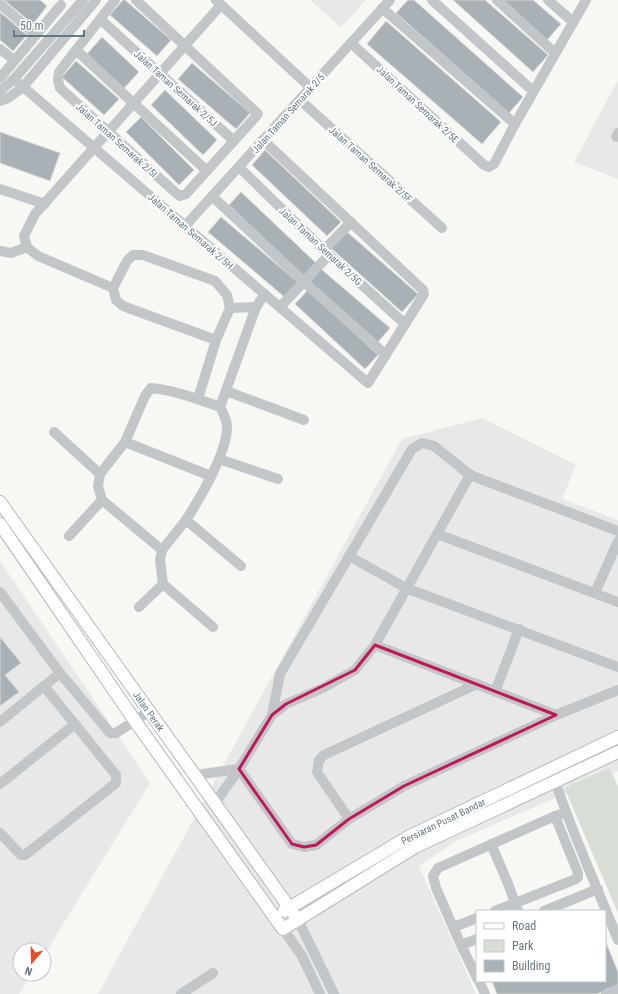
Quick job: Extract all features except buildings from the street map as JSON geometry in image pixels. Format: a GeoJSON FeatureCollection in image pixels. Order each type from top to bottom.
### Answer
{"type":"FeatureCollection","features":[{"type":"Feature","properties":{"kind":"main road","name":"Jalan Perak"},"geometry":{"type":"LineString","coordinates":[[0,502],[298,920]]}},
{"type":"Feature","properties":{"kind":"main road","name":"Jalan Perak"},"geometry":{"type":"LineString","coordinates":[[0,524],[135,721],[283,929]]}},
{"type":"Feature","properties":{"kind":"main road","name":"Persiaran Pusat Bandar"},"geometry":{"type":"LineString","coordinates":[[274,917],[410,836],[618,737]]}},
{"type":"Feature","properties":{"kind":"main road","name":"Persiaran Pusat Bandar"},"geometry":{"type":"LineString","coordinates":[[283,929],[415,847],[618,752]]}},
{"type":"Feature","properties":{"kind":"main road"},"geometry":{"type":"LineString","coordinates":[[187,794],[192,785],[192,770]]}},
{"type":"Feature","properties":{"kind":"street"},"geometry":{"type":"LineString","coordinates":[[0,91],[14,79],[83,0]]}},
{"type":"Feature","properties":{"kind":"street"},"geometry":{"type":"LineString","coordinates":[[0,101],[8,98],[23,87],[96,0]]}},
{"type":"Feature","properties":{"kind":"street"},"geometry":{"type":"LineString","coordinates":[[115,0],[76,50],[207,171],[258,114],[136,0]]}},
{"type":"Feature","properties":{"kind":"street","name":"Jalan Taman Semarak 2/5"},"geometry":{"type":"LineString","coordinates":[[185,226],[390,0]]}},
{"type":"Feature","properties":{"kind":"street"},"geometry":{"type":"LineString","coordinates":[[432,0],[533,91]]}},
{"type":"Feature","properties":{"kind":"street"},"geometry":{"type":"LineString","coordinates":[[496,0],[555,53]]}},
{"type":"Feature","properties":{"kind":"street"},"geometry":{"type":"LineString","coordinates":[[548,0],[573,22]]}},
{"type":"Feature","properties":{"kind":"street"},"geometry":{"type":"LineString","coordinates":[[382,8],[515,124],[586,0]]}},
{"type":"Feature","properties":{"kind":"street"},"geometry":{"type":"LineString","coordinates":[[0,78],[36,35],[58,2],[73,13]]}},
{"type":"Feature","properties":{"kind":"street"},"geometry":{"type":"LineString","coordinates":[[113,288],[38,256],[27,247],[24,236],[35,214],[160,74],[219,2],[310,88]]}},
{"type":"Feature","properties":{"kind":"street"},"geometry":{"type":"LineString","coordinates":[[0,4],[36,35]]}},
{"type":"Feature","properties":{"kind":"street","name":"Jalan Taman Semarak 2/5J"},"geometry":{"type":"LineString","coordinates":[[100,19],[234,141]]}},
{"type":"Feature","properties":{"kind":"street","name":"Jalan Taman Semarak 2/5E"},"geometry":{"type":"LineString","coordinates":[[351,43],[489,168],[494,164],[515,124]]}},
{"type":"Feature","properties":{"kind":"street"},"geometry":{"type":"LineString","coordinates":[[0,49],[14,60]]}},
{"type":"Feature","properties":{"kind":"street","name":"Jalan Taman Semarak 2/5I"},"geometry":{"type":"LineString","coordinates":[[76,50],[59,72],[58,80],[60,88],[180,196],[186,194],[207,171]]}},
{"type":"Feature","properties":{"kind":"street","name":"Jalan Taman Semarak 2/5H"},"geometry":{"type":"LineString","coordinates":[[14,79],[368,383],[386,355]]}},
{"type":"Feature","properties":{"kind":"street","name":"Jalan Taman Semarak 2/5F"},"geometry":{"type":"LineString","coordinates":[[300,100],[442,228]]}},
{"type":"Feature","properties":{"kind":"street"},"geometry":{"type":"LineString","coordinates":[[212,196],[304,282],[386,355],[424,294],[423,290],[263,140]]}},
{"type":"Feature","properties":{"kind":"street","name":"Jalan Taman Semarak 2/5G"},"geometry":{"type":"LineString","coordinates":[[238,167],[326,253],[405,324]]}},
{"type":"Feature","properties":{"kind":"street"},"geometry":{"type":"LineString","coordinates":[[0,189],[45,204]]}},
{"type":"Feature","properties":{"kind":"street"},"geometry":{"type":"LineString","coordinates":[[280,307],[304,282],[351,222]]}},
{"type":"Feature","properties":{"kind":"street"},"geometry":{"type":"LineString","coordinates":[[0,251],[11,252],[27,247]]}},
{"type":"Feature","properties":{"kind":"street"},"geometry":{"type":"LineString","coordinates":[[198,399],[216,340],[230,308],[227,295],[215,281],[143,255],[134,255],[127,261],[113,288],[116,300],[123,306],[216,340]]}},
{"type":"Feature","properties":{"kind":"street"},"geometry":{"type":"LineString","coordinates":[[220,407],[256,307],[265,294]]}},
{"type":"Feature","properties":{"kind":"street"},"geometry":{"type":"LineString","coordinates":[[230,308],[256,307]]}},
{"type":"Feature","properties":{"kind":"street"},"geometry":{"type":"LineString","coordinates":[[162,550],[102,500],[98,486],[100,474],[125,442],[145,396],[151,388],[198,399],[220,407],[226,417],[227,429],[219,459],[200,499],[186,520],[162,550],[160,560],[163,584],[213,627]]}},
{"type":"Feature","properties":{"kind":"street"},"geometry":{"type":"LineString","coordinates":[[226,391],[304,420]]}},
{"type":"Feature","properties":{"kind":"street"},"geometry":{"type":"LineString","coordinates":[[54,432],[100,474]]}},
{"type":"Feature","properties":{"kind":"street"},"geometry":{"type":"LineString","coordinates":[[125,442],[211,476]]}},
{"type":"Feature","properties":{"kind":"street"},"geometry":{"type":"LineString","coordinates":[[215,803],[239,769],[272,715],[280,674],[412,449],[422,443],[434,446],[470,475],[618,531]]}},
{"type":"Feature","properties":{"kind":"street"},"geometry":{"type":"LineString","coordinates":[[219,459],[278,479]]}},
{"type":"Feature","properties":{"kind":"street"},"geometry":{"type":"LineString","coordinates":[[272,715],[286,704],[323,688],[355,670],[375,645],[470,475]]}},
{"type":"Feature","properties":{"kind":"street"},"geometry":{"type":"LineString","coordinates":[[69,536],[102,500]]}},
{"type":"Feature","properties":{"kind":"street"},"geometry":{"type":"LineString","coordinates":[[186,520],[241,566]]}},
{"type":"Feature","properties":{"kind":"street"},"geometry":{"type":"LineString","coordinates":[[437,534],[618,602]]}},
{"type":"Feature","properties":{"kind":"street"},"geometry":{"type":"LineString","coordinates":[[595,593],[618,541]]}},
{"type":"Feature","properties":{"kind":"street"},"geometry":{"type":"LineString","coordinates":[[349,556],[406,588],[618,667]]}},
{"type":"Feature","properties":{"kind":"street"},"geometry":{"type":"LineString","coordinates":[[139,606],[163,584]]}},
{"type":"Feature","properties":{"kind":"street"},"geometry":{"type":"LineString","coordinates":[[0,592],[60,673],[110,733],[116,733],[150,711]]}},
{"type":"Feature","properties":{"kind":"street"},"geometry":{"type":"LineString","coordinates":[[495,692],[519,630]]}},
{"type":"Feature","properties":{"kind":"street"},"geometry":{"type":"LineString","coordinates":[[375,645],[556,715]]}},
{"type":"Feature","properties":{"kind":"street"},"geometry":{"type":"LineString","coordinates":[[0,722],[60,673]]}},
{"type":"Feature","properties":{"kind":"street"},"geometry":{"type":"LineString","coordinates":[[349,820],[317,772],[319,760],[324,755],[477,684]]}},
{"type":"Feature","properties":{"kind":"street"},"geometry":{"type":"LineString","coordinates":[[0,833],[21,855],[25,855],[116,783],[116,775],[44,686]]}},
{"type":"Feature","properties":{"kind":"street"},"geometry":{"type":"LineString","coordinates":[[239,769],[292,844],[304,847],[316,844],[349,820],[404,786],[556,715],[618,690]]}},
{"type":"Feature","properties":{"kind":"street"},"geometry":{"type":"LineString","coordinates":[[0,784],[75,724]]}},
{"type":"Feature","properties":{"kind":"street"},"geometry":{"type":"LineString","coordinates":[[192,770],[239,769]]}},
{"type":"Feature","properties":{"kind":"street"},"geometry":{"type":"LineString","coordinates":[[555,781],[566,813],[618,940]]}},
{"type":"Feature","properties":{"kind":"street"},"geometry":{"type":"LineString","coordinates":[[476,976],[436,888],[433,876],[438,868],[555,816],[566,813]]}},
{"type":"Feature","properties":{"kind":"street"},"geometry":{"type":"LineString","coordinates":[[500,910],[517,907],[578,877],[555,816]]}},
{"type":"Feature","properties":{"kind":"street"},"geometry":{"type":"LineString","coordinates":[[491,844],[517,907]]}},
{"type":"Feature","properties":{"kind":"street"},"geometry":{"type":"LineString","coordinates":[[546,910],[598,889]]}},
{"type":"Feature","properties":{"kind":"street"},"geometry":{"type":"LineString","coordinates":[[454,927],[476,918]]}},
{"type":"Feature","properties":{"kind":"street"},"geometry":{"type":"LineString","coordinates":[[298,920],[334,994]]}},
{"type":"Feature","properties":{"kind":"street"},"geometry":{"type":"LineString","coordinates":[[283,929],[302,956],[320,994]]}},
{"type":"Feature","properties":{"kind":"street"},"geometry":{"type":"LineString","coordinates":[[461,945],[476,939]]}},
{"type":"Feature","properties":{"kind":"street"},"geometry":{"type":"LineString","coordinates":[[182,994],[213,973]]}},
{"type":"Feature","properties":{"kind":"street"},"geometry":{"type":"LineString","coordinates":[[479,982],[485,994]]}},
{"type":"Feature","properties":{"kind":"street"},"geometry":{"type":"LineString","coordinates":[[606,994],[618,989]]}},
{"type":"Feature","properties":{"kind":"highlighted area"},"geometry":{"type":"Polygon","coordinates":[[[375,645],[556,715],[404,786],[349,819],[316,845],[304,847],[292,844],[239,769],[272,715],[286,704],[355,670],[375,645]]]}},
{"type":"Feature","properties":{"kind":"shaded area"},"geometry":{"type":"Polygon","coordinates":[[[310,0],[366,0],[341,27],[310,0]]]}},
{"type":"Feature","properties":{"kind":"shaded area"},"geometry":{"type":"Polygon","coordinates":[[[618,80],[618,179],[574,162],[618,80]]]}},
{"type":"Feature","properties":{"kind":"shaded area"},"geometry":{"type":"Polygon","coordinates":[[[482,418],[576,465],[562,499],[618,520],[618,771],[456,841],[419,866],[476,994],[98,994],[402,439],[482,418]]]}},
{"type":"Feature","properties":{"kind":"shaded area"},"geometry":{"type":"Polygon","coordinates":[[[0,561],[150,783],[52,942],[12,942],[12,982],[27,982],[19,994],[0,994],[0,561]]]}},
{"type":"Feature","properties":{"kind":"green space"},"geometry":{"type":"Polygon","coordinates":[[[610,768],[618,787],[618,913],[565,789],[568,786],[610,768]]]}}]}
